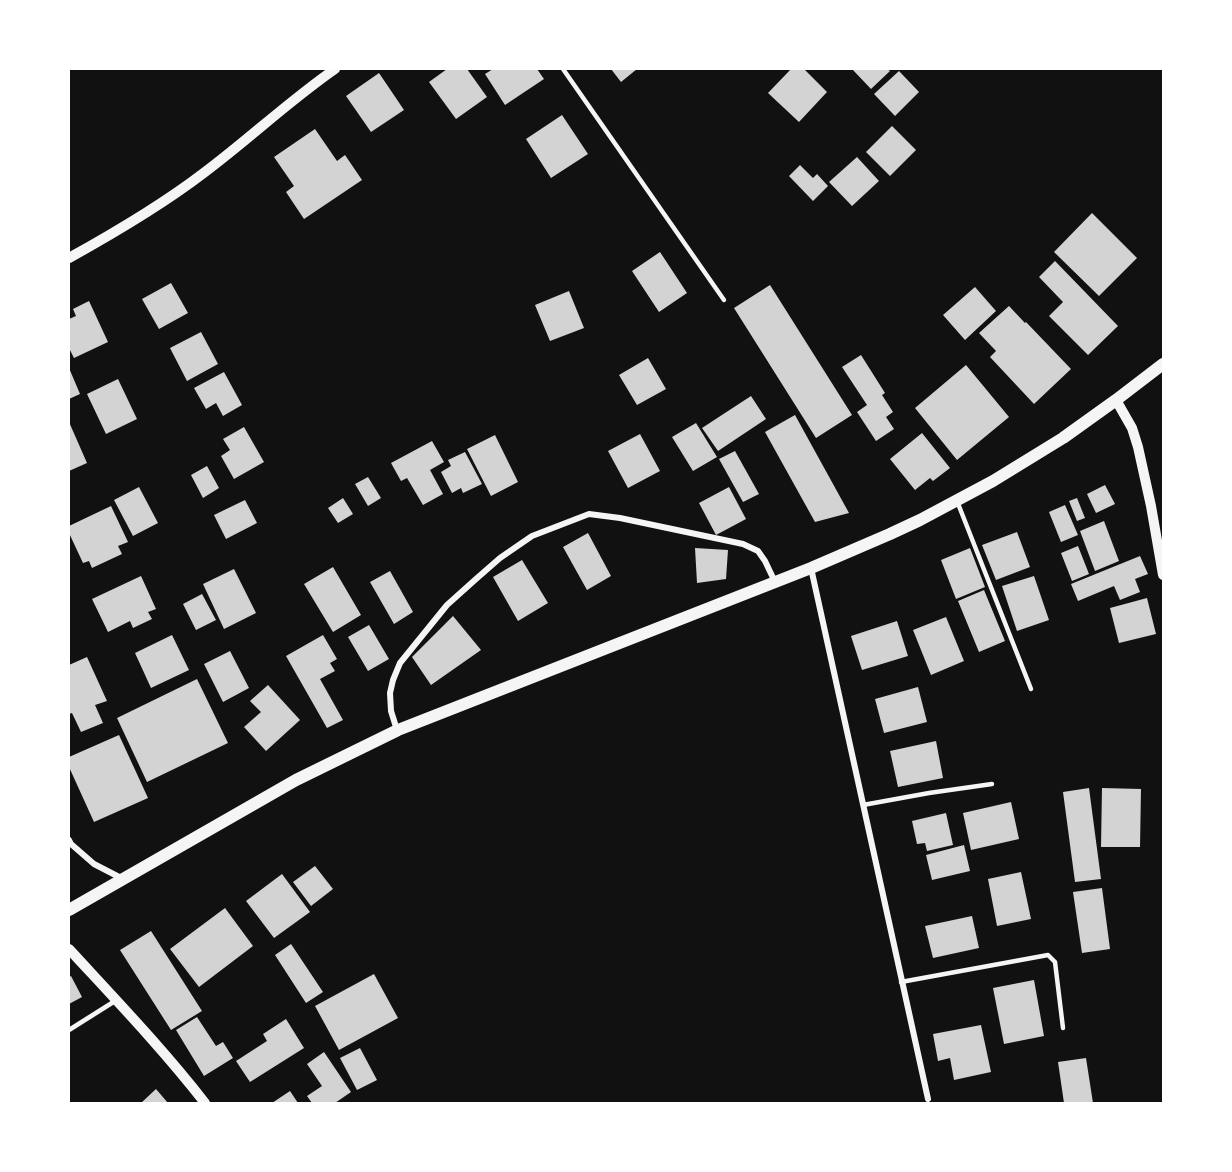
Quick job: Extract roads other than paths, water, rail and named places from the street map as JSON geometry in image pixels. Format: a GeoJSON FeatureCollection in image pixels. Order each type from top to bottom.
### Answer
{"type":"FeatureCollection","features":[{"type":"Feature","properties":{"kind":"main road"},"geometry":{"type":"LineString","coordinates":[[69,910],[296,780],[398,730],[811,568],[890,534],[957,501],[1063,438],[1163,364]]}},
{"type":"Feature","properties":{"kind":"street"},"geometry":{"type":"LineString","coordinates":[[69,258],[179,191],[335,69]]}},
{"type":"Feature","properties":{"kind":"street"},"geometry":{"type":"LineString","coordinates":[[1116,400],[1132,428],[1138,447],[1163,575]]}},
{"type":"Feature","properties":{"kind":"street"},"geometry":{"type":"LineString","coordinates":[[398,730],[391,711],[390,693],[400,663],[447,605],[500,558],[532,536],[550,528],[589,514],[621,518],[743,544],[758,551],[775,582]]}},
{"type":"Feature","properties":{"kind":"street"},"geometry":{"type":"LineString","coordinates":[[811,568],[928,1099]]}},
{"type":"Feature","properties":{"kind":"street"},"geometry":{"type":"LineString","coordinates":[[70,844],[94,864],[124,879]]}},
{"type":"Feature","properties":{"kind":"street"},"geometry":{"type":"LineString","coordinates":[[69,949],[205,1103]]}},
{"type":"Feature","properties":{"kind":"lane"},"geometry":{"type":"LineString","coordinates":[[562,69],[724,300]]}},
{"type":"Feature","properties":{"kind":"lane"},"geometry":{"type":"LineString","coordinates":[[957,501],[1031,689]]}},
{"type":"Feature","properties":{"kind":"lane"},"geometry":{"type":"LineString","coordinates":[[863,805],[992,784]]}},
{"type":"Feature","properties":{"kind":"lane"},"geometry":{"type":"LineString","coordinates":[[901,982],[1048,955],[1055,962],[1063,1028]]}},
{"type":"Feature","properties":{"kind":"lane"},"geometry":{"type":"LineString","coordinates":[[69,1030],[116,1000]]}}]}
